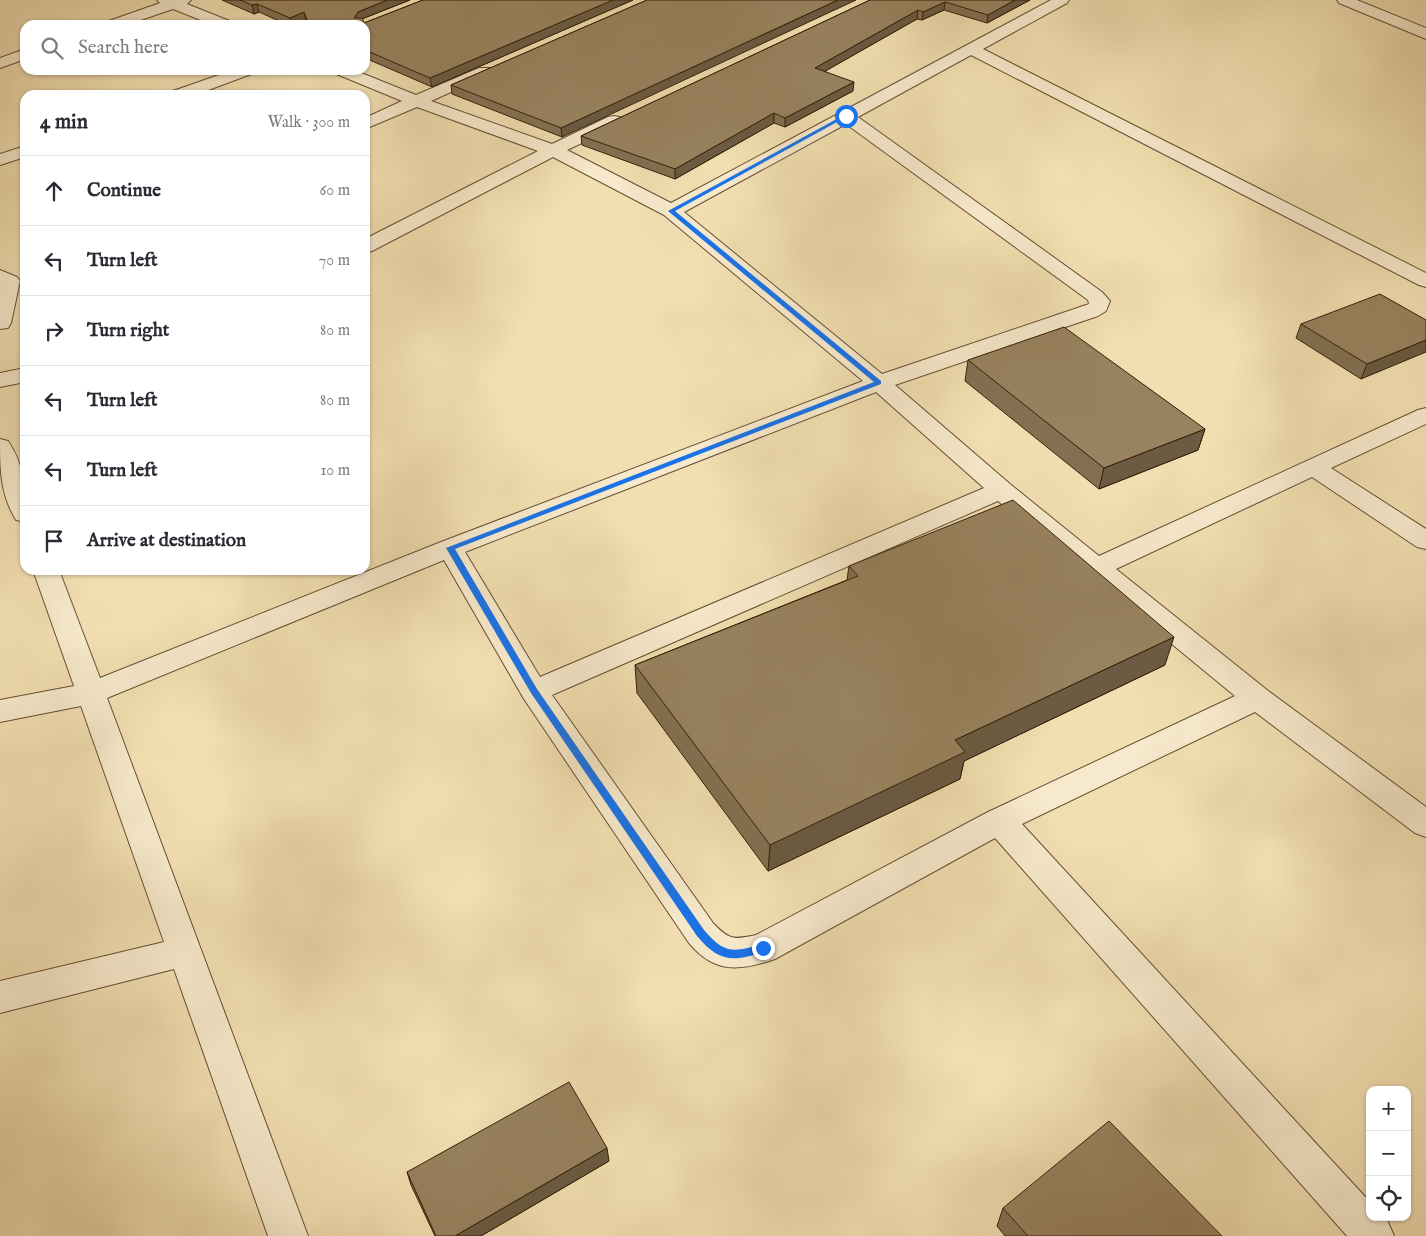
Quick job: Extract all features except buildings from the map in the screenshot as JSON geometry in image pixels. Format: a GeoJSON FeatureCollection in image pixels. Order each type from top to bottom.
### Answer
{"type":"FeatureCollection","features":[{"type":"Feature","properties":{"kind":"street"},"geometry":{"type":"LineString","coordinates":[[671,211],[1062,0]]}},
{"type":"Feature","properties":{"kind":"street"},"geometry":{"type":"LineString","coordinates":[[1344,0],[1426,34]]}},
{"type":"Feature","properties":{"kind":"street"},"geometry":{"type":"LineString","coordinates":[[123,20],[173,1],[216,20]]}},
{"type":"Feature","properties":{"kind":"street"},"geometry":{"type":"LineString","coordinates":[[971,49],[1426,281]]}},
{"type":"Feature","properties":{"kind":"street"},"geometry":{"type":"LineString","coordinates":[[0,63],[20,56]]}},
{"type":"Feature","properties":{"kind":"street"},"geometry":{"type":"LineString","coordinates":[[370,122],[497,66]]}},
{"type":"Feature","properties":{"kind":"street"},"geometry":{"type":"LineString","coordinates":[[193,90],[234,75]]}},
{"type":"Feature","properties":{"kind":"street"},"geometry":{"type":"LineString","coordinates":[[352,75],[416,101],[553,150],[671,211],[879,383],[1000,490],[1096,568],[1257,698],[1426,824]]}},
{"type":"Feature","properties":{"kind":"street"},"geometry":{"type":"LineString","coordinates":[[370,244],[553,150],[632,112]]}},
{"type":"Feature","properties":{"kind":"street"},"geometry":{"type":"LineString","coordinates":[[0,711],[91,693],[450,548],[879,383],[1091,312],[1099,307],[1100,301],[846,116]]}},
{"type":"Feature","properties":{"kind":"street"},"geometry":{"type":"LineString","coordinates":[[0,160],[20,153]]}},
{"type":"Feature","properties":{"kind":"street"},"geometry":{"type":"LineString","coordinates":[[0,323],[15,279]]}},
{"type":"Feature","properties":{"kind":"street"},"geometry":{"type":"LineString","coordinates":[[0,380],[20,376]]}},
{"type":"Feature","properties":{"kind":"street"},"geometry":{"type":"LineString","coordinates":[[1096,568],[1426,415]]}},
{"type":"Feature","properties":{"kind":"street"},"geometry":{"type":"LineString","coordinates":[[0,446],[20,500]]}},
{"type":"Feature","properties":{"kind":"street"},"geometry":{"type":"LineString","coordinates":[[1314,468],[1426,541]]}},
{"type":"Feature","properties":{"kind":"street"},"geometry":{"type":"LineString","coordinates":[[534,691],[1000,490]]}},
{"type":"Feature","properties":{"kind":"street"},"geometry":{"type":"LineString","coordinates":[[450,548],[534,691],[701,933],[712,946],[724,953],[741,954],[763,948],[999,822],[1257,698]]}},
{"type":"Feature","properties":{"kind":"street"},"geometry":{"type":"LineString","coordinates":[[48,575],[288,1236]]}},
{"type":"Feature","properties":{"kind":"street"},"geometry":{"type":"LineString","coordinates":[[999,822],[1365,1232]]}},
{"type":"Feature","properties":{"kind":"street"},"geometry":{"type":"LineString","coordinates":[[0,997],[184,952]]}},
{"type":"Feature","properties":{"kind":"route"},"geometry":{"type":"LineString","coordinates":[[763,948],[741,954],[724,953],[712,946],[701,933],[534,691],[450,548],[879,383],[671,211],[846,116]]}}]}
